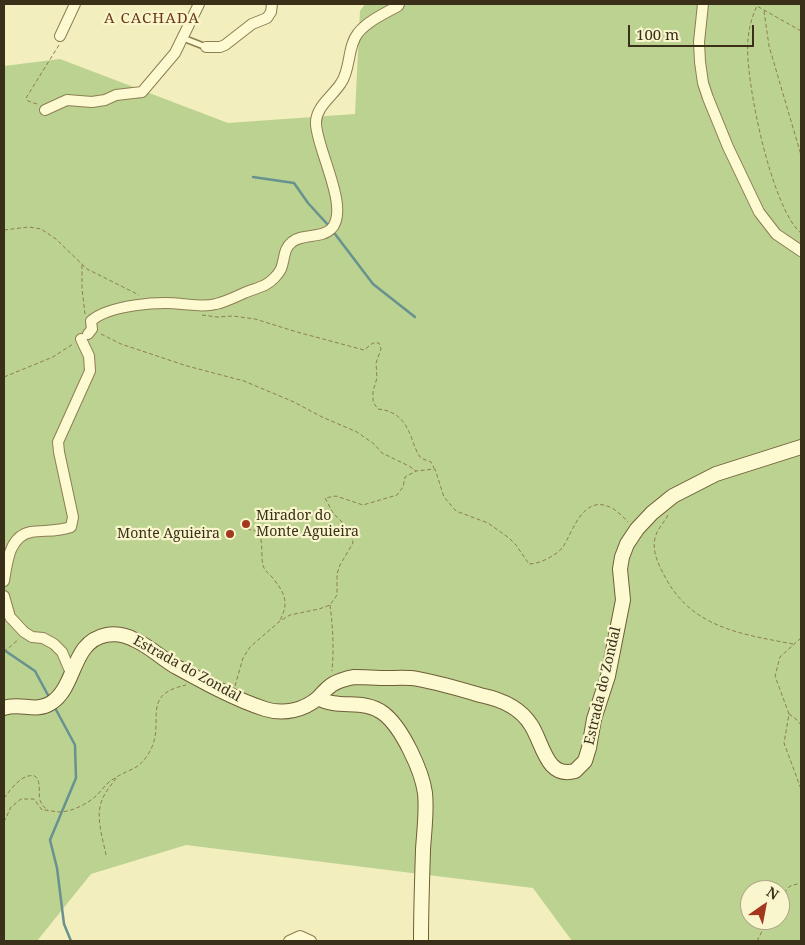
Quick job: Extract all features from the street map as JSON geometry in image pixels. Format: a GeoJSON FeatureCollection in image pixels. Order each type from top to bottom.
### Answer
{"type":"FeatureCollection","features":[{"type":"Feature","properties":{"kind":"street"},"geometry":{"type":"LineString","coordinates":[[62,33],[75,4]]}},
{"type":"Feature","properties":{"kind":"street"},"geometry":{"type":"LineString","coordinates":[[48,109],[67,100],[92,102],[116,95],[142,92],[175,53],[199,4]]}},
{"type":"Feature","properties":{"kind":"street"},"geometry":{"type":"LineString","coordinates":[[206,46],[220,48],[226,45],[252,24],[267,18],[271,12],[272,4]]}},
{"type":"Feature","properties":{"kind":"street"},"geometry":{"type":"LineString","coordinates":[[4,581],[8,555],[21,535],[31,532],[63,530],[71,527],[73,517],[58,442],[90,371],[88,331],[103,312],[166,304],[196,306],[216,304],[266,285],[275,277],[280,269],[285,250],[290,243],[297,238],[325,234],[332,229],[337,220],[336,200],[316,124],[317,117],[325,102],[342,82],[357,35],[363,28],[399,4]]}},
{"type":"Feature","properties":{"kind":"street"},"geometry":{"type":"LineString","coordinates":[[703,4],[699,42],[702,76],[708,98],[728,147],[759,212],[776,234],[801,251]]}},
{"type":"Feature","properties":{"kind":"street","name":"Estrada do Zondal"},"geometry":{"type":"LineString","coordinates":[[4,708],[14,706],[38,708],[46,706],[52,702],[68,680],[81,651],[95,639],[105,635],[116,634],[138,640],[172,664],[233,695],[278,712],[305,707],[330,686],[352,678],[416,678],[491,697],[516,709],[531,725],[550,766],[562,772],[575,771],[585,761],[594,719],[608,676],[622,600],[620,569],[622,556],[636,529],[673,496],[716,474],[801,447]]}},
{"type":"Feature","properties":{"kind":"street"},"geometry":{"type":"LineString","coordinates":[[4,596],[10,617],[24,632],[32,637],[43,638],[54,644],[62,652],[68,680]]}},
{"type":"Feature","properties":{"kind":"street"},"geometry":{"type":"LineString","coordinates":[[318,698],[326,702],[360,704],[384,713],[400,734],[418,770],[425,795],[421,941]]}},
{"type":"Feature","properties":{"kind":"street"},"geometry":{"type":"LineString","coordinates":[[289,941],[300,936],[311,941]]}},
{"type":"Feature","properties":{"kind":"lane"},"geometry":{"type":"LineString","coordinates":[[183,38],[206,46]]}},
{"type":"Feature","properties":{"kind":"path"},"geometry":{"type":"LineString","coordinates":[[801,31],[757,6],[753,14],[748,40],[749,72],[754,103],[773,181],[784,208],[795,228],[801,233]]}},
{"type":"Feature","properties":{"kind":"path"},"geometry":{"type":"LineString","coordinates":[[764,10],[769,46],[801,155]]}},
{"type":"Feature","properties":{"kind":"path"},"geometry":{"type":"LineString","coordinates":[[48,109],[28,102],[26,98],[60,43],[62,33]]}},
{"type":"Feature","properties":{"kind":"path"},"geometry":{"type":"LineString","coordinates":[[4,230],[29,227],[41,229],[56,239],[82,265],[96,274],[142,296]]}},
{"type":"Feature","properties":{"kind":"path"},"geometry":{"type":"LineString","coordinates":[[82,265],[84,312],[88,331]]}},
{"type":"Feature","properties":{"kind":"path"},"geometry":{"type":"LineString","coordinates":[[196,306],[202,316],[233,316],[255,319],[364,350],[373,343],[379,343],[382,349],[376,363],[377,378],[373,391],[373,402],[378,409],[386,410],[399,416],[408,427],[416,451],[421,458],[431,462],[444,497],[456,511],[488,523],[509,538],[516,544],[529,564],[556,554],[563,547],[580,516],[587,510],[600,504],[614,510],[636,529]]}},
{"type":"Feature","properties":{"kind":"path"},"geometry":{"type":"LineString","coordinates":[[4,377],[53,357],[88,331]]}},
{"type":"Feature","properties":{"kind":"path"},"geometry":{"type":"LineString","coordinates":[[88,331],[187,366],[244,381],[294,402],[322,418],[357,432],[374,444],[382,454],[410,466],[416,471]]}},
{"type":"Feature","properties":{"kind":"path"},"geometry":{"type":"LineString","coordinates":[[233,695],[238,672],[250,647],[280,621],[290,615],[330,605],[338,595],[337,574],[353,543],[351,531],[334,513],[325,498],[336,496],[363,505],[397,494],[403,487],[405,477],[416,471],[435,469]]}},
{"type":"Feature","properties":{"kind":"path"},"geometry":{"type":"LineString","coordinates":[[673,496],[670,511],[658,529],[654,550],[656,559],[666,579],[681,598],[710,623],[745,635],[793,644]]}},
{"type":"Feature","properties":{"kind":"path"},"geometry":{"type":"LineString","coordinates":[[241,527],[259,532],[263,542],[263,567],[283,591],[284,613],[280,621]]}},
{"type":"Feature","properties":{"kind":"path"},"geometry":{"type":"LineString","coordinates":[[330,605],[334,632],[334,654],[330,686]]}},
{"type":"Feature","properties":{"kind":"path"},"geometry":{"type":"LineString","coordinates":[[4,652],[24,632]]}},
{"type":"Feature","properties":{"kind":"path"},"geometry":{"type":"LineString","coordinates":[[801,638],[780,656],[775,676],[789,714],[784,742],[801,790]]}},
{"type":"Feature","properties":{"kind":"path"},"geometry":{"type":"LineString","coordinates":[[4,822],[11,807],[21,799],[34,799],[42,810],[63,812],[91,801],[117,776],[142,765],[154,739],[156,724],[155,707],[167,692],[179,687],[207,682]]}},
{"type":"Feature","properties":{"kind":"path"},"geometry":{"type":"LineString","coordinates":[[789,714],[801,725]]}},
{"type":"Feature","properties":{"kind":"path"},"geometry":{"type":"LineString","coordinates":[[4,798],[20,780],[26,776],[35,776],[40,784],[40,802],[48,810]]}},
{"type":"Feature","properties":{"kind":"path"},"geometry":{"type":"LineString","coordinates":[[106,856],[100,822],[100,808],[104,796],[117,776]]}},
{"type":"Feature","properties":{"kind":"green space"},"geometry":{"type":"Polygon","coordinates":[[[365,4],[801,4],[801,941],[572,941],[533,888],[186,845],[91,874],[37,941],[4,941],[4,66],[60,59],[228,123],[355,114],[360,11],[365,4]]]}},
{"type":"Feature","properties":{"kind":"waterway"},"geometry":{"type":"LineString","coordinates":[[253,177],[294,183],[308,203],[329,226]]}},
{"type":"Feature","properties":{"kind":"waterway"},"geometry":{"type":"LineString","coordinates":[[332,230],[373,284],[415,317]]}},
{"type":"Feature","properties":{"kind":"waterway"},"geometry":{"type":"LineString","coordinates":[[4,650],[35,671],[49,697]]}},
{"type":"Feature","properties":{"kind":"waterway"},"geometry":{"type":"LineString","coordinates":[[54,706],[75,745],[76,778],[50,840],[57,868],[64,924],[71,941]]}},
{"type":"Feature","properties":{"kind":"place","name":"Mirador do Monte Aguieira"},"geometry":{"type":"Point","coordinates":[246,524]}},
{"type":"Feature","properties":{"kind":"place","name":"Monte Aguieira"},"geometry":{"type":"Point","coordinates":[230,534]}},
{"type":"Feature","properties":{"kind":"district","name":"A CACHADA"},"geometry":{"type":"Point","coordinates":[152,19]}}]}
